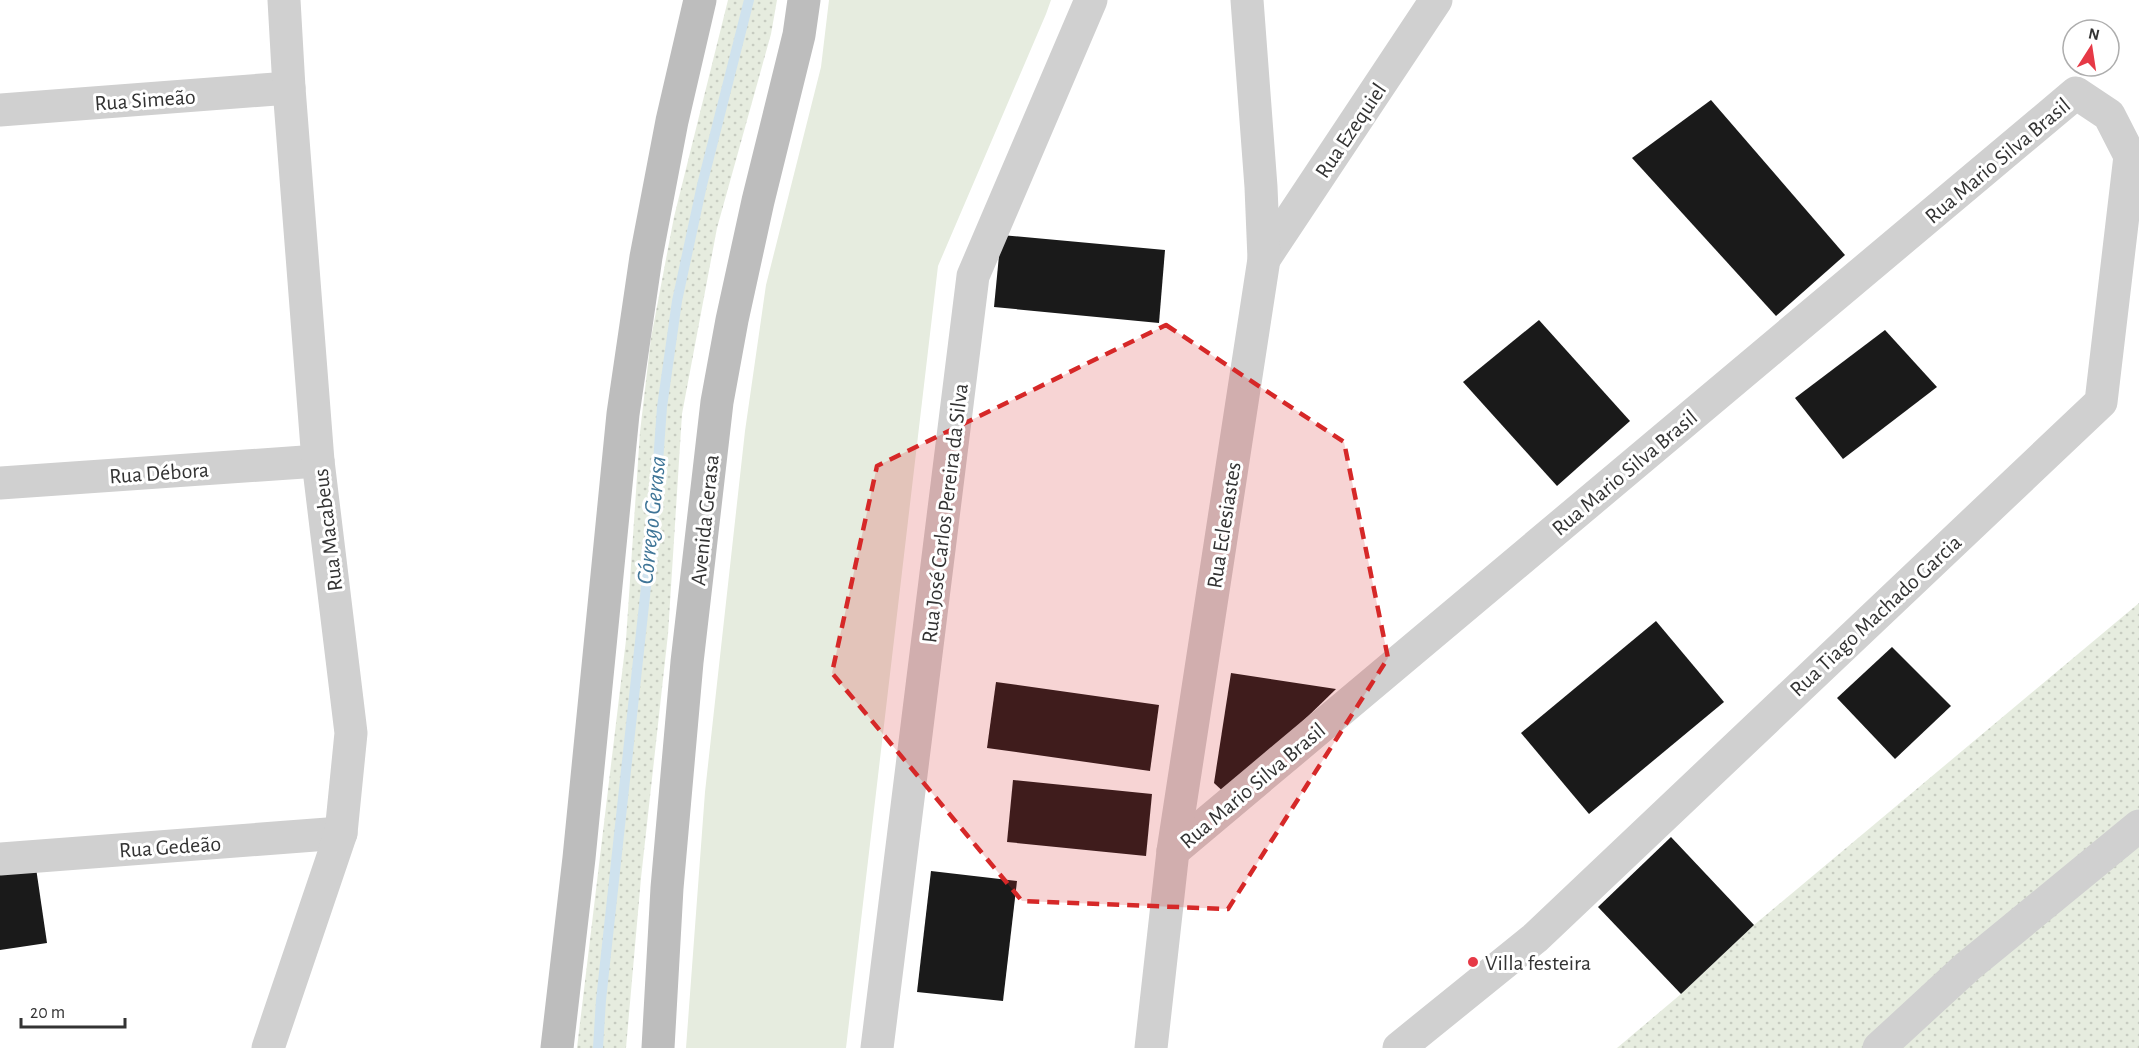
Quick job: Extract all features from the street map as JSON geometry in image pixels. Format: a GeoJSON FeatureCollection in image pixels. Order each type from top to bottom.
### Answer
{"type":"FeatureCollection","features":[{"type":"Feature","properties":{"kind":"main road"},"geometry":{"type":"LineString","coordinates":[[557,1048],[579,858],[623,414],[648,246],[672,121],[700,0]]}},
{"type":"Feature","properties":{"kind":"main road","name":"Avenida Gerasa"},"geometry":{"type":"LineString","coordinates":[[658,1048],[668,876],[687,662],[717,402],[732,320],[758,201],[799,35],[804,0]]}},
{"type":"Feature","properties":{"kind":"street","name":"Rua Macabeus"},"geometry":{"type":"LineString","coordinates":[[268,1048],[341,833],[351,733],[318,460],[284,0]]}},
{"type":"Feature","properties":{"kind":"street","name":"Rua José Carlos Pereira da Silva"},"geometry":{"type":"LineString","coordinates":[[877,1048],[974,276],[1091,0]]}},
{"type":"Feature","properties":{"kind":"street","name":"Rua Eclesiastes"},"geometry":{"type":"LineString","coordinates":[[1150,1048],[1173,851],[1264,260],[1247,0]]}},
{"type":"Feature","properties":{"kind":"street","name":"Rua Ezequiel"},"geometry":{"type":"LineString","coordinates":[[1264,260],[1436,0]]}},
{"type":"Feature","properties":{"kind":"street","name":"Rua Simeão"},"geometry":{"type":"LineString","coordinates":[[0,110],[289,88]]}},
{"type":"Feature","properties":{"kind":"street","name":"Rua Mario Silva Brasil"},"geometry":{"type":"LineString","coordinates":[[1173,851],[2076,93]]}},
{"type":"Feature","properties":{"kind":"street","name":"Rua Tiago Machado Garcia"},"geometry":{"type":"LineString","coordinates":[[1399,1048],[1535,938],[2101,402],[2130,156],[2109,115],[2076,93]]}},
{"type":"Feature","properties":{"kind":"street","name":"Rua Débora"},"geometry":{"type":"LineString","coordinates":[[0,483],[318,460]]}},
{"type":"Feature","properties":{"kind":"street"},"geometry":{"type":"LineString","coordinates":[[1879,1048],[1967,968],[2139,826]]}},
{"type":"Feature","properties":{"kind":"street","name":"Rua Gedeão"},"geometry":{"type":"LineString","coordinates":[[0,860],[341,833]]}},
{"type":"Feature","properties":{"kind":"highlighted area"},"geometry":{"type":"Polygon","coordinates":[[[1166,325],[1344,442],[1388,658],[1228,909],[1022,901],[832,673],[877,466],[1166,325]]]}},
{"type":"Feature","properties":{"kind":"shaded area"},"geometry":{"type":"Polygon","coordinates":[[[728,0],[777,0],[771,34],[717,228],[682,414],[668,634],[641,878],[626,1048],[577,1048],[626,640],[640,432],[651,338],[674,217],[728,0]]]}},
{"type":"Feature","properties":{"kind":"shaded area"},"geometry":{"type":"Polygon","coordinates":[[[829,0],[1051,0],[938,266],[846,1048],[686,1048],[705,792],[745,431],[766,285],[821,67],[829,0]]]}},
{"type":"Feature","properties":{"kind":"shaded area"},"geometry":{"type":"Polygon","coordinates":[[[2139,603],[2139,1048],[1617,1048],[1681,994],[1754,925],[2139,603]]]}},
{"type":"Feature","properties":{"kind":"building"},"geometry":{"type":"Polygon","coordinates":[[[1711,100],[1845,255],[1776,316],[1632,158],[1711,100]]]}},
{"type":"Feature","properties":{"kind":"building"},"geometry":{"type":"Polygon","coordinates":[[[1001,235],[1165,250],[1159,323],[994,307],[1001,235]]]}},
{"type":"Feature","properties":{"kind":"building"},"geometry":{"type":"Polygon","coordinates":[[[1539,320],[1630,421],[1557,486],[1463,382],[1539,320]]]}},
{"type":"Feature","properties":{"kind":"building"},"geometry":{"type":"Polygon","coordinates":[[[1885,330],[1937,387],[1843,459],[1795,398],[1885,330]]]}},
{"type":"Feature","properties":{"kind":"building"},"geometry":{"type":"Polygon","coordinates":[[[1656,621],[1724,702],[1589,814],[1521,733],[1656,621]]]}},
{"type":"Feature","properties":{"kind":"building"},"geometry":{"type":"Polygon","coordinates":[[[1892,647],[1951,706],[1895,759],[1837,698],[1892,647]]]}},
{"type":"Feature","properties":{"kind":"building"},"geometry":{"type":"Polygon","coordinates":[[[1231,673],[1336,689],[1227,795],[1214,783],[1231,673]]]}},
{"type":"Feature","properties":{"kind":"building"},"geometry":{"type":"Polygon","coordinates":[[[996,682],[1159,705],[1150,771],[987,748],[996,682]]]}},
{"type":"Feature","properties":{"kind":"building"},"geometry":{"type":"Polygon","coordinates":[[[1013,780],[1152,794],[1146,856],[1007,842],[1013,780]]]}},
{"type":"Feature","properties":{"kind":"building"},"geometry":{"type":"Polygon","coordinates":[[[1671,837],[1754,925],[1681,994],[1598,907],[1671,837]]]}},
{"type":"Feature","properties":{"kind":"building"},"geometry":{"type":"Polygon","coordinates":[[[36,868],[47,943],[0,950],[0,874],[36,868]]]}},
{"type":"Feature","properties":{"kind":"building"},"geometry":{"type":"Polygon","coordinates":[[[931,871],[1017,881],[1003,1001],[917,992],[931,871]]]}},
{"type":"Feature","properties":{"kind":"waterway","name":"Córrego Gerasa"},"geometry":{"type":"LineString","coordinates":[[598,1048],[601,1000],[655,504],[662,407],[677,301],[702,185],[749,0]]}},
{"type":"Feature","properties":{"kind":"place","name":"Villa festeira"},"geometry":{"type":"Point","coordinates":[1473,962]}}]}
